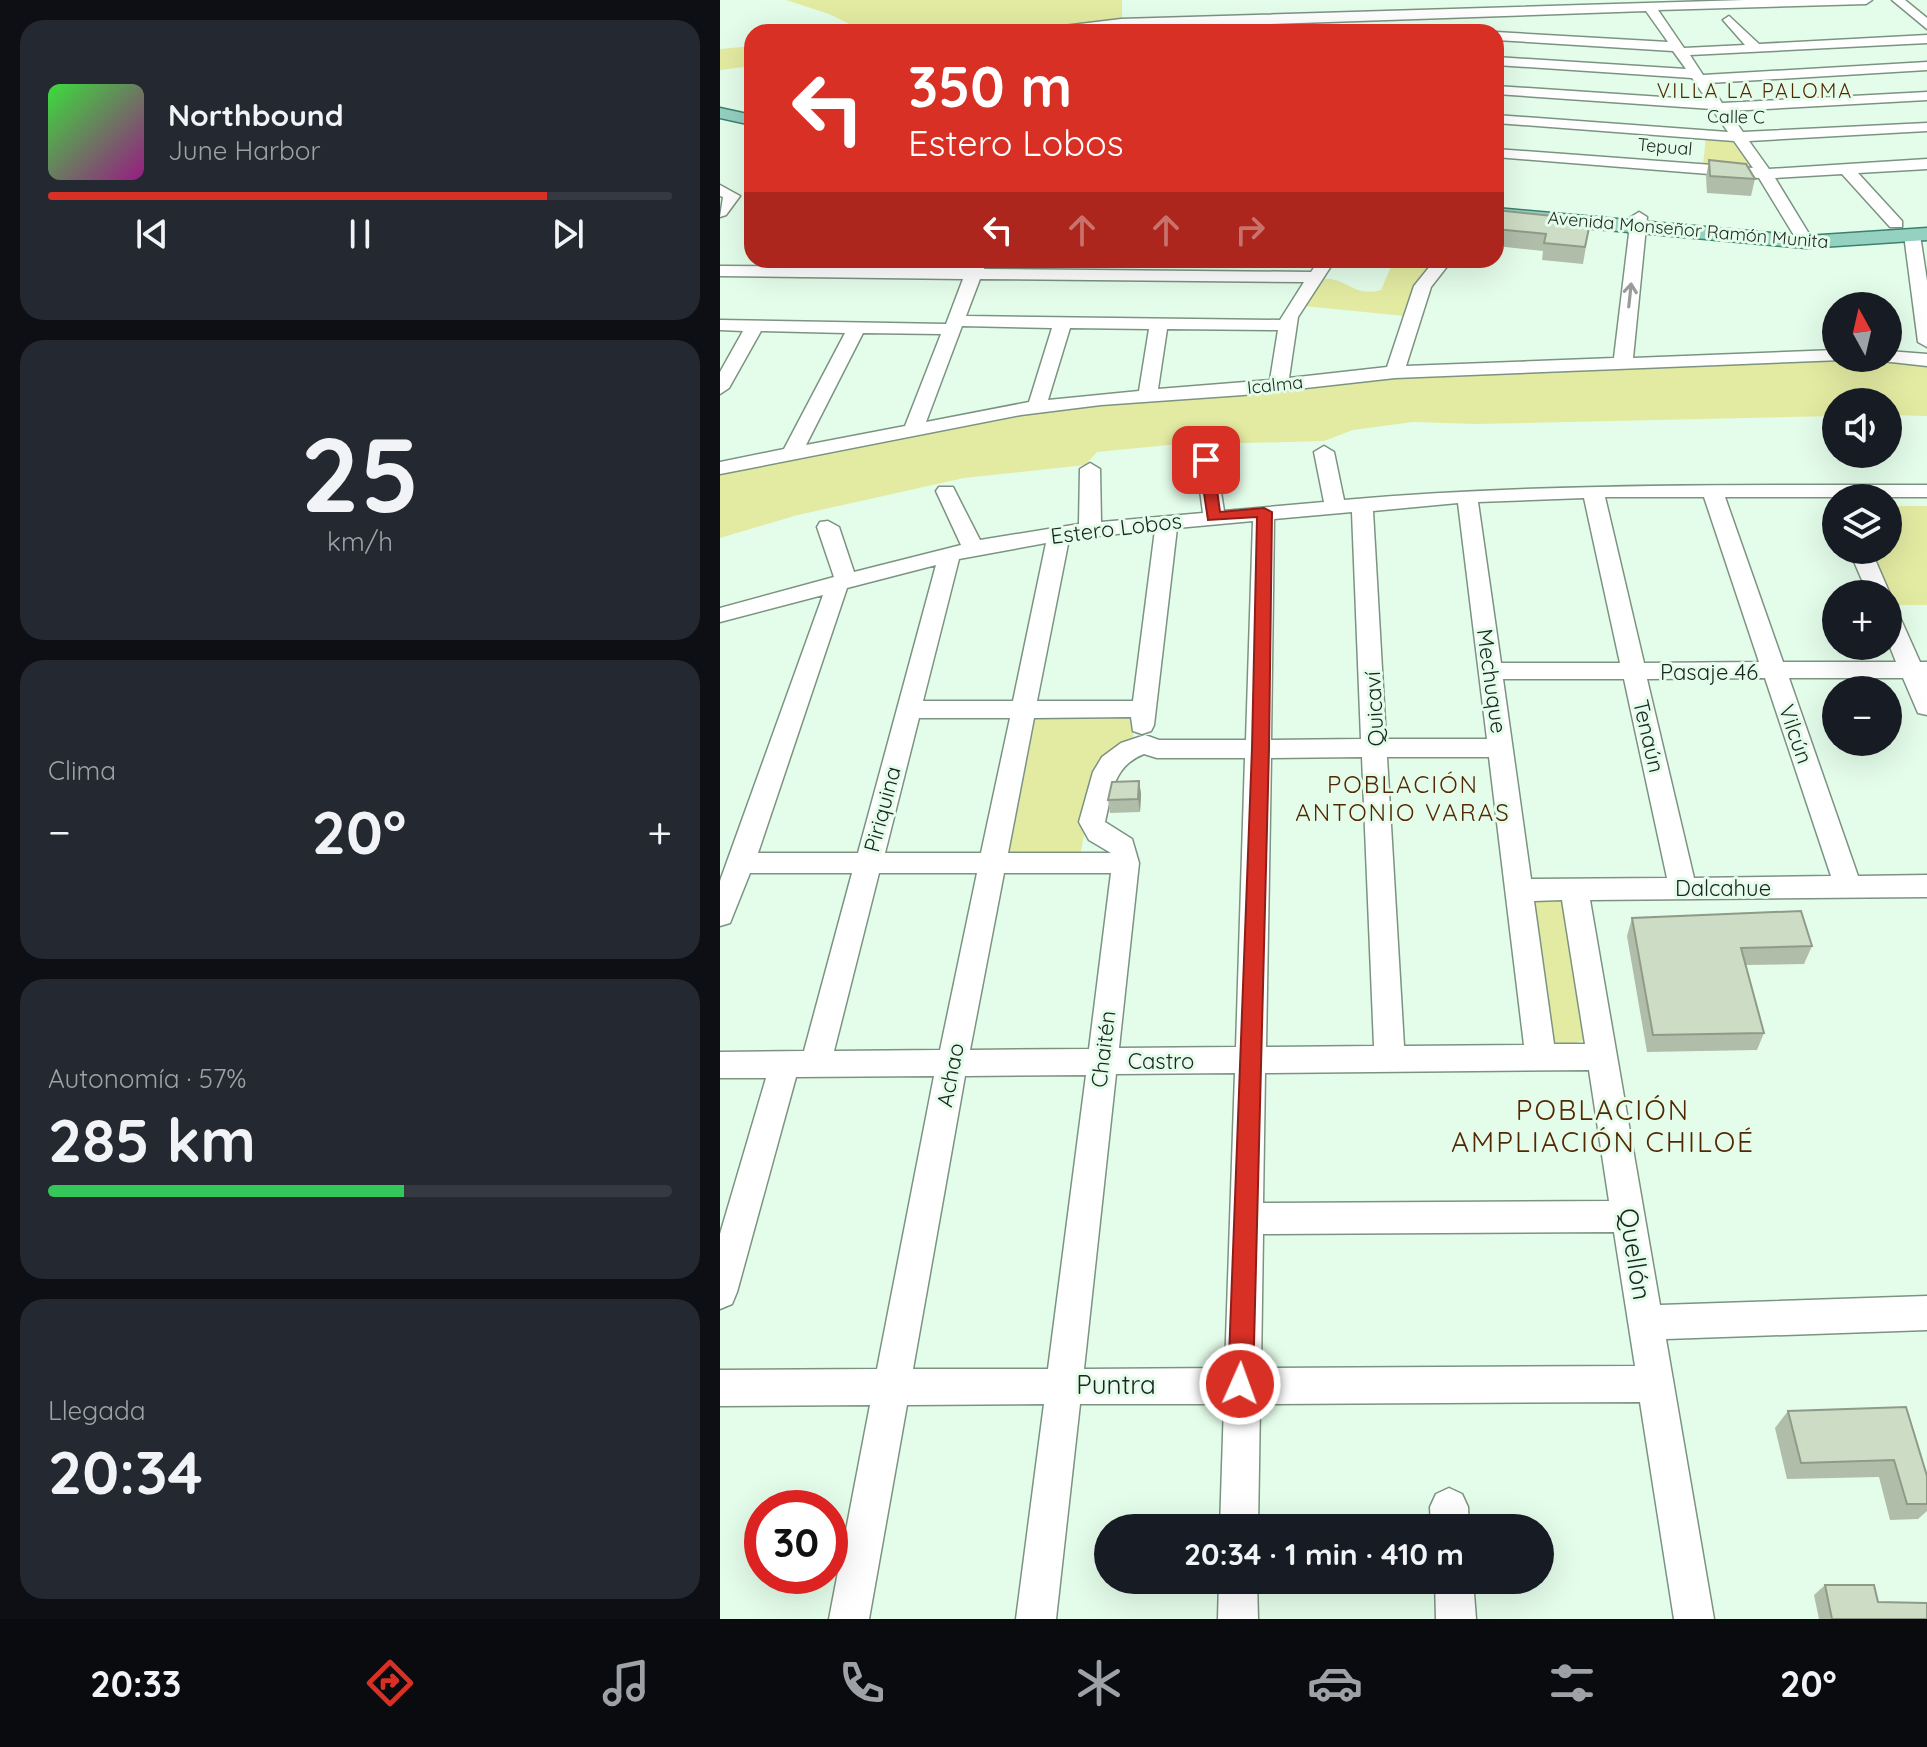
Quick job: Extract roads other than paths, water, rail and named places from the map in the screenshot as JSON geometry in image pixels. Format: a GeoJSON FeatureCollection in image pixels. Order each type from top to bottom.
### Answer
{"type":"FeatureCollection","features":[{"type":"Feature","properties":{"kind":"main road"},"geometry":{"type":"LineString","coordinates":[[720,102],[744,107]]}},
{"type":"Feature","properties":{"kind":"main road"},"geometry":{"type":"LineString","coordinates":[[720,113],[744,118]]}},
{"type":"Feature","properties":{"kind":"main road","name":"Avenida Monseñor Ramón Munita"},"geometry":{"type":"LineString","coordinates":[[1504,204],[1638,222]]}},
{"type":"Feature","properties":{"kind":"main road","name":"Avenida Monseñor Ramón Munita"},"geometry":{"type":"LineString","coordinates":[[1504,214],[1803,236],[1915,229]]}},
{"type":"Feature","properties":{"kind":"street"},"geometry":{"type":"LineString","coordinates":[[1280,0],[1283,18]]}},
{"type":"Feature","properties":{"kind":"street"},"geometry":{"type":"LineString","coordinates":[[1338,0],[1338,23]]}},
{"type":"Feature","properties":{"kind":"street"},"geometry":{"type":"LineString","coordinates":[[1263,24],[1283,18],[1338,23],[1574,4],[1650,7],[1866,0]]}},
{"type":"Feature","properties":{"kind":"street"},"geometry":{"type":"LineString","coordinates":[[1898,0],[1927,25]]}},
{"type":"Feature","properties":{"kind":"street"},"geometry":{"type":"LineString","coordinates":[[1841,1],[1853,13]]}},
{"type":"Feature","properties":{"kind":"street"},"geometry":{"type":"LineString","coordinates":[[1776,3],[1787,13]]}},
{"type":"Feature","properties":{"kind":"street"},"geometry":{"type":"LineString","coordinates":[[1650,7],[1765,174],[1803,236]]}},
{"type":"Feature","properties":{"kind":"street"},"geometry":{"type":"LineString","coordinates":[[1198,24],[1222,15],[1256,24]]}},
{"type":"Feature","properties":{"kind":"street"},"geometry":{"type":"LineString","coordinates":[[1135,24],[1163,16],[1187,24]]}},
{"type":"Feature","properties":{"kind":"street"},"geometry":{"type":"LineString","coordinates":[[1729,20],[1756,48]]}},
{"type":"Feature","properties":{"kind":"street"},"geometry":{"type":"LineString","coordinates":[[1808,34],[1819,45]]}},
{"type":"Feature","properties":{"kind":"street"},"geometry":{"type":"LineString","coordinates":[[1504,37],[1678,49],[1819,45],[1879,37],[1927,39]]}},
{"type":"Feature","properties":{"kind":"street"},"geometry":{"type":"LineString","coordinates":[[1504,62],[1697,76],[1927,66]]}},
{"type":"Feature","properties":{"kind":"street"},"geometry":{"type":"LineString","coordinates":[[1504,91],[1717,106],[1927,96]]}},
{"type":"Feature","properties":{"kind":"street","name":"Calle C"},"geometry":{"type":"LineString","coordinates":[[1504,120],[1738,137],[1927,127]]}},
{"type":"Feature","properties":{"kind":"street","name":"Tepual"},"geometry":{"type":"LineString","coordinates":[[1504,154],[1765,174],[1927,164]]}},
{"type":"Feature","properties":{"kind":"street"},"geometry":{"type":"LineString","coordinates":[[1846,169],[1915,229],[1927,342]]}},
{"type":"Feature","properties":{"kind":"street"},"geometry":{"type":"LineString","coordinates":[[725,204],[744,197]]}},
{"type":"Feature","properties":{"kind":"street"},"geometry":{"type":"LineString","coordinates":[[1623,363],[1638,222]]}},
{"type":"Feature","properties":{"kind":"street"},"geometry":{"type":"LineString","coordinates":[[720,271],[754,268]]}},
{"type":"Feature","properties":{"kind":"street"},"geometry":{"type":"LineString","coordinates":[[914,428],[976,268]]}},
{"type":"Feature","properties":{"kind":"street"},"geometry":{"type":"LineString","coordinates":[[1185,268],[1315,277]]}},
{"type":"Feature","properties":{"kind":"street"},"geometry":{"type":"LineString","coordinates":[[1279,385],[1286,325],[1321,268]]}},
{"type":"Feature","properties":{"kind":"street"},"geometry":{"type":"LineString","coordinates":[[1395,372],[1423,286],[1438,268]]}},
{"type":"Feature","properties":{"kind":"street"},"geometry":{"type":"LineString","coordinates":[[1037,406],[1062,323]]}},
{"type":"Feature","properties":{"kind":"street"},"geometry":{"type":"LineString","coordinates":[[1148,395],[1159,324]]}},
{"type":"Feature","properties":{"kind":"street"},"geometry":{"type":"LineString","coordinates":[[720,325],[1286,325]]}},
{"type":"Feature","properties":{"kind":"street"},"geometry":{"type":"LineString","coordinates":[[720,386],[755,326]]}},
{"type":"Feature","properties":{"kind":"street"},"geometry":{"type":"LineString","coordinates":[[793,452],[857,327]]}},
{"type":"Feature","properties":{"kind":"street","name":"Icalma"},"geometry":{"type":"LineString","coordinates":[[720,468],[1037,406],[1395,372],[1822,356]]}},
{"type":"Feature","properties":{"kind":"street"},"geometry":{"type":"LineString","coordinates":[[1902,358],[1927,360]]}},
{"type":"Feature","properties":{"kind":"street"},"geometry":{"type":"LineString","coordinates":[[1324,452],[1335,506]]}},
{"type":"Feature","properties":{"kind":"street"},"geometry":{"type":"LineString","coordinates":[[1206,460],[1214,517]]}},
{"type":"Feature","properties":{"kind":"street"},"geometry":{"type":"LineString","coordinates":[[1090,469],[1090,529]]}},
{"type":"Feature","properties":{"kind":"street","name":"Estero Lobos"},"geometry":{"type":"LineString","coordinates":[[720,615],[961,551],[1090,529],[1467,496],[1712,490],[1822,494]]}},
{"type":"Feature","properties":{"kind":"street","name":"Vilcún"},"geometry":{"type":"LineString","coordinates":[[1712,490],[1848,886]]}},
{"type":"Feature","properties":{"kind":"street"},"geometry":{"type":"LineString","coordinates":[[946,491],[961,551]]}},
{"type":"Feature","properties":{"kind":"street","name":"Tenaún"},"geometry":{"type":"LineString","coordinates":[[1593,491],[1683,888]]}},
{"type":"Feature","properties":{"kind":"street","name":"Estero Lobos"},"geometry":{"type":"LineString","coordinates":[[1902,492],[1927,491]]}},
{"type":"Feature","properties":{"kind":"street","name":"Mechuque"},"geometry":{"type":"LineString","coordinates":[[1467,496],[1541,1057]]}},
{"type":"Feature","properties":{"kind":"street","name":"Quicaví"},"geometry":{"type":"LineString","coordinates":[[1362,504],[1390,1059]]}},
{"type":"Feature","properties":{"kind":"street"},"geometry":{"type":"LineString","coordinates":[[1239,1514],[1264,512]]}},
{"type":"Feature","properties":{"kind":"street"},"geometry":{"type":"LineString","coordinates":[[1145,744],[1142,726],[1167,521]]}},
{"type":"Feature","properties":{"kind":"street"},"geometry":{"type":"LineString","coordinates":[[720,915],[842,582],[828,527]]}},
{"type":"Feature","properties":{"kind":"street","name":"Achao"},"geometry":{"type":"LineString","coordinates":[[849,1619],[952,1063],[1059,533]]}},
{"type":"Feature","properties":{"kind":"street","name":"Piriquina"},"geometry":{"type":"LineString","coordinates":[[720,1292],[729,1224],[800,1064],[868,863],[908,710],[961,551]]}},
{"type":"Feature","properties":{"kind":"street"},"geometry":{"type":"LineString","coordinates":[[1902,640],[1919,670],[1927,707]]}},
{"type":"Feature","properties":{"kind":"street","name":"Pasaje 46"},"geometry":{"type":"LineString","coordinates":[[1490,671],[1775,673],[1919,670]]}},
{"type":"Feature","properties":{"kind":"street"},"geometry":{"type":"LineString","coordinates":[[908,710],[1144,709]]}},
{"type":"Feature","properties":{"kind":"street"},"geometry":{"type":"LineString","coordinates":[[740,863],[1126,863],[1123,846],[1098,833],[1092,822],[1106,767],[1119,753],[1145,744],[1157,749],[1500,748]]}},
{"type":"Feature","properties":{"kind":"street","name":"Chaitén"},"geometry":{"type":"LineString","coordinates":[[1036,1619],[1126,863]]}},
{"type":"Feature","properties":{"kind":"street","name":"Dalcahue"},"geometry":{"type":"LineString","coordinates":[[1519,890],[1927,886]]}},
{"type":"Feature","properties":{"kind":"street","name":"Quellón"},"geometry":{"type":"LineString","coordinates":[[1574,889],[1694,1619]]}},
{"type":"Feature","properties":{"kind":"street","name":"Castro"},"geometry":{"type":"LineString","coordinates":[[720,1065],[1603,1057]]}},
{"type":"Feature","properties":{"kind":"street"},"geometry":{"type":"LineString","coordinates":[[1246,1219],[1629,1216]]}},
{"type":"Feature","properties":{"kind":"street"},"geometry":{"type":"LineString","coordinates":[[1646,1323],[1927,1313]]}},
{"type":"Feature","properties":{"kind":"street","name":"Puntra"},"geometry":{"type":"LineString","coordinates":[[720,1388],[1657,1384]]}},
{"type":"Feature","properties":{"kind":"street"},"geometry":{"type":"LineString","coordinates":[[1238,1594],[1238,1619]]}},
{"type":"Feature","properties":{"kind":"street"},"geometry":{"type":"LineString","coordinates":[[1455,1594],[1456,1619]]}},
{"type":"Feature","properties":{"kind":"district","name":"VILLA LA PALOMA"},"geometry":{"type":"Point","coordinates":[1755,91]}},
{"type":"Feature","properties":{"kind":"district","name":"POBLACIÓN ANTONIO VARAS"},"geometry":{"type":"Point","coordinates":[1403,799]}},
{"type":"Feature","properties":{"kind":"district","name":"POBLACIÓN AMPLIACIÓN CHILOÉ"},"geometry":{"type":"Point","coordinates":[1603,1126]}}]}
